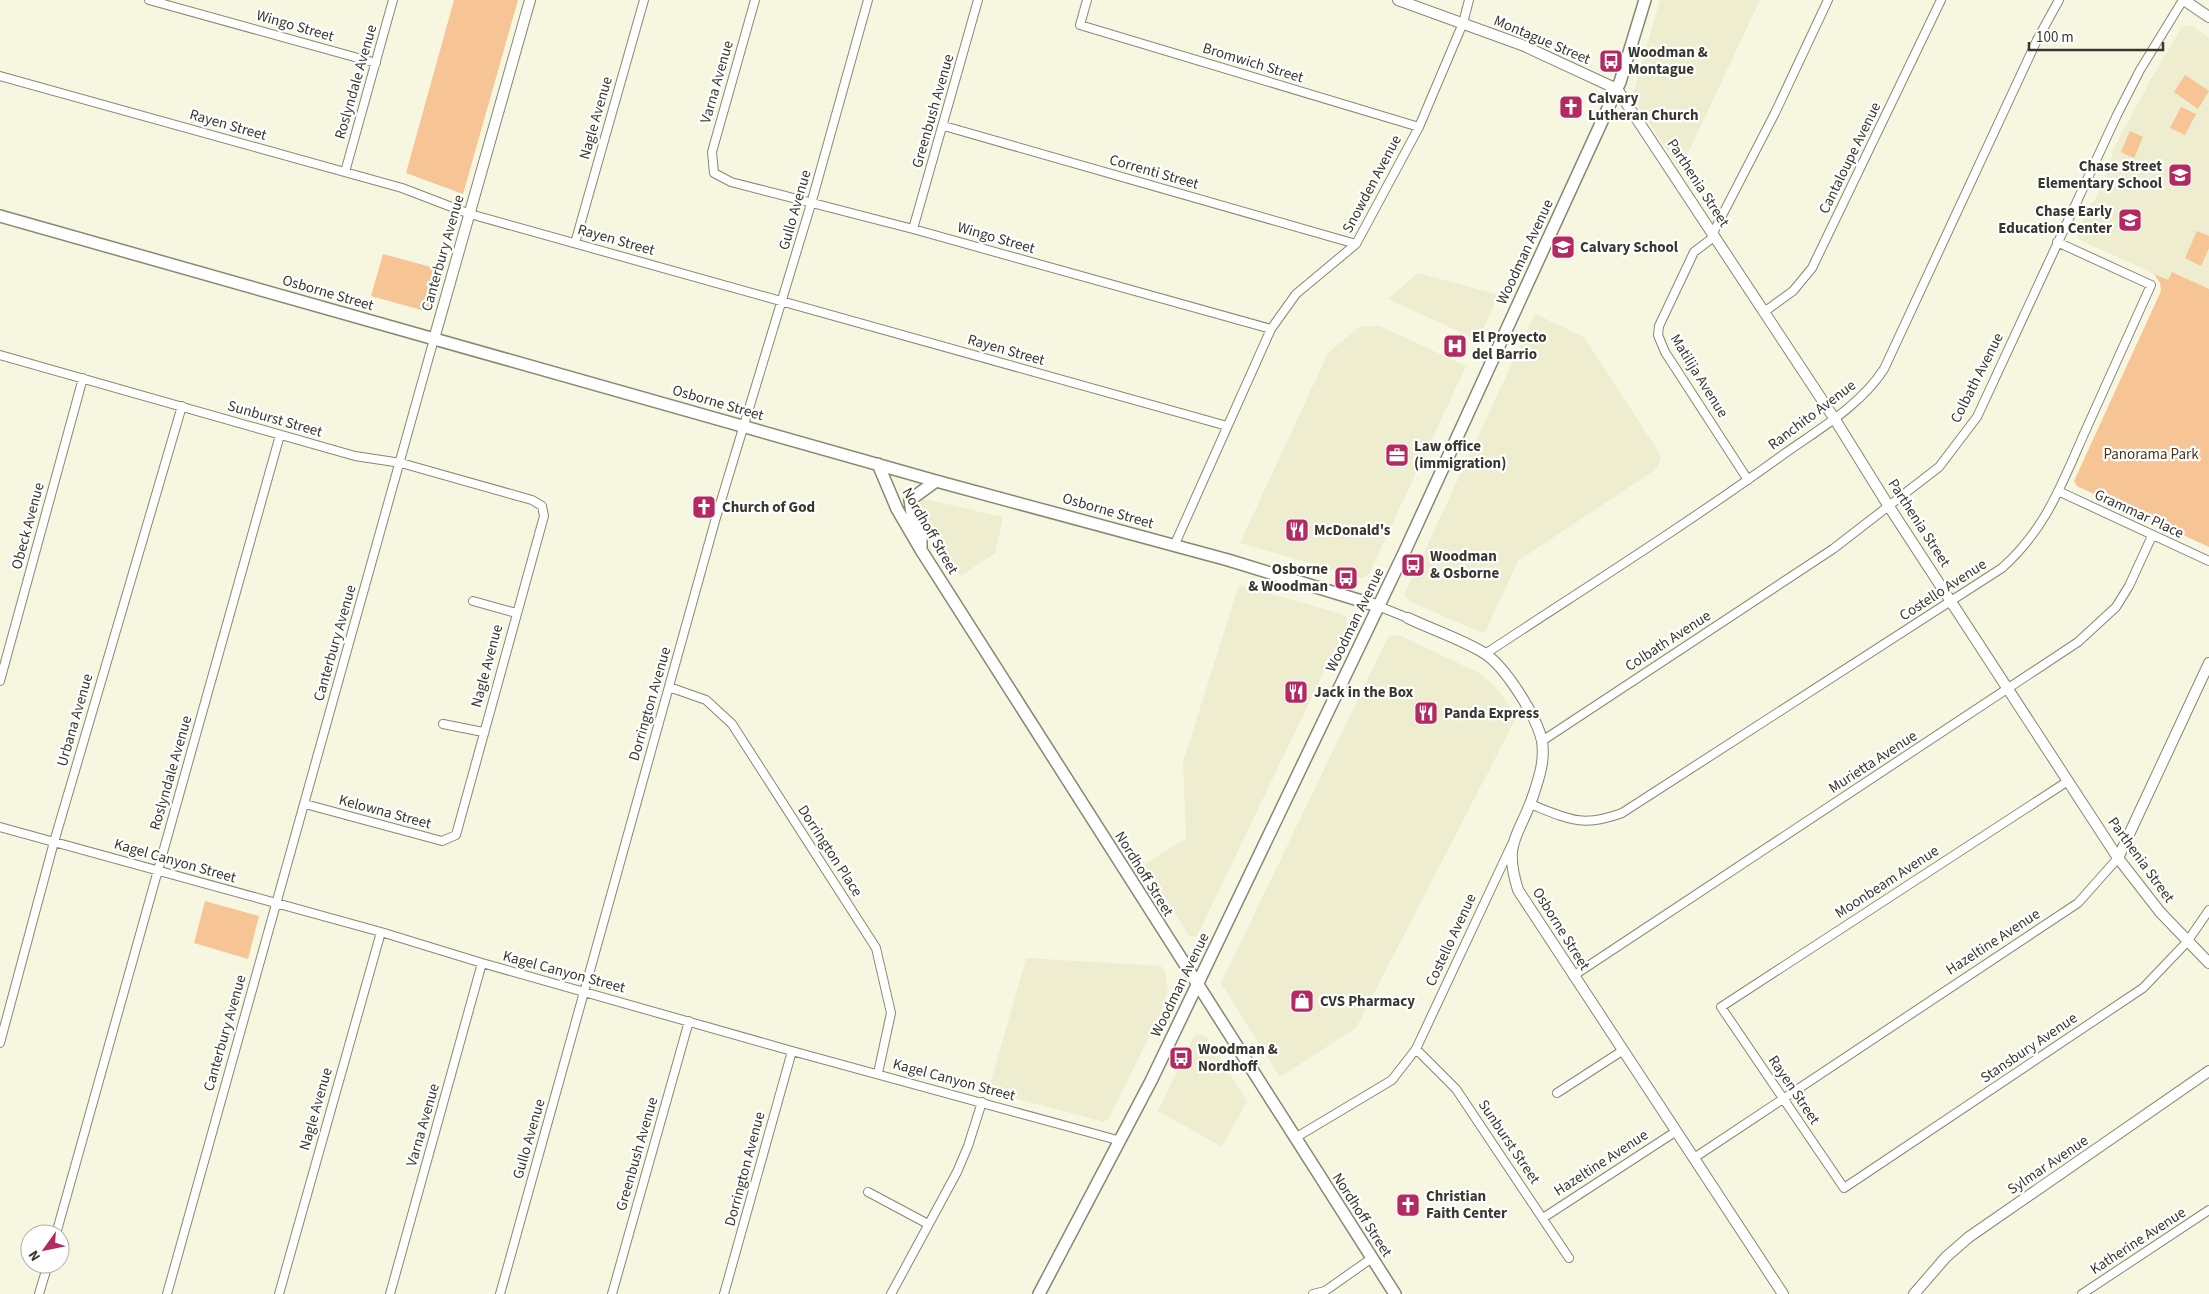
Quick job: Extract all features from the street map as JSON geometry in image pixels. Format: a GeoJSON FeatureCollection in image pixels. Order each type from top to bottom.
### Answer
{"type":"FeatureCollection","features":[{"type":"Feature","properties":{"kind":"main road","name":"Woodman Avenue"},"geometry":{"type":"LineString","coordinates":[[1039,1294],[1121,1141],[1429,499],[1617,89],[1645,0]]}},
{"type":"Feature","properties":{"kind":"main road","name":"Osborne Street"},"geometry":{"type":"LineString","coordinates":[[0,216],[878,464],[1320,586],[1378,606]]}},
{"type":"Feature","properties":{"kind":"main road","name":"Nordhoff Street"},"geometry":{"type":"LineString","coordinates":[[878,464],[897,509],[922,550],[1196,984],[1395,1294]]}},
{"type":"Feature","properties":{"kind":"main road"},"geometry":{"type":"LineString","coordinates":[[922,550],[921,530],[912,514],[910,500],[936,480]]}},
{"type":"Feature","properties":{"kind":"street","name":"Wingo Street"},"geometry":{"type":"LineString","coordinates":[[150,0],[376,63]]}},
{"type":"Feature","properties":{"kind":"street","name":"Roslyndale Avenue"},"geometry":{"type":"LineString","coordinates":[[345,172],[393,0]]}},
{"type":"Feature","properties":{"kind":"street","name":"Canterbury Avenue"},"geometry":{"type":"LineString","coordinates":[[167,1294],[530,0]]}},
{"type":"Feature","properties":{"kind":"street","name":"Nagle Avenue"},"geometry":{"type":"LineString","coordinates":[[575,243],[644,0]]}},
{"type":"Feature","properties":{"kind":"street","name":"Varna Avenue"},"geometry":{"type":"LineString","coordinates":[[714,172],[712,152],[755,0]]}},
{"type":"Feature","properties":{"kind":"street","name":"Gullo Avenue"},"geometry":{"type":"LineString","coordinates":[[743,425],[811,204],[868,0]]}},
{"type":"Feature","properties":{"kind":"street","name":"Greenbush Avenue"},"geometry":{"type":"LineString","coordinates":[[913,230],[944,126],[978,0]]}},
{"type":"Feature","properties":{"kind":"street","name":"Bromwich Street"},"geometry":{"type":"LineString","coordinates":[[1087,0],[1080,25],[1418,127]]}},
{"type":"Feature","properties":{"kind":"street","name":"Montague Street"},"geometry":{"type":"LineString","coordinates":[[1398,0],[1522,45],[1617,89]]}},
{"type":"Feature","properties":{"kind":"street","name":"Snowden Avenue"},"geometry":{"type":"LineString","coordinates":[[1174,546],[1271,329],[1296,294],[1356,244],[1418,127],[1463,23],[1469,0]]}},
{"type":"Feature","properties":{"kind":"street","name":"Matilija Avenue"},"geometry":{"type":"LineString","coordinates":[[1748,480],[1665,352],[1658,335],[1659,326],[1694,252],[1714,235],[1775,113],[1828,0]]}},
{"type":"Feature","properties":{"kind":"street","name":"Cantaloupe Avenue"},"geometry":{"type":"LineString","coordinates":[[1764,312],[1793,291],[1812,268],[1941,0]]}},
{"type":"Feature","properties":{"kind":"street","name":"Ranchito Avenue"},"geometry":{"type":"LineString","coordinates":[[1485,654],[1748,480],[1863,396],[1884,369],[2037,40],[2059,0]]}},
{"type":"Feature","properties":{"kind":"street"},"geometry":{"type":"LineString","coordinates":[[2183,0],[2209,17]]}},
{"type":"Feature","properties":{"kind":"street","name":"Colbath Avenue"},"geometry":{"type":"LineString","coordinates":[[1542,741],[1833,549],[1939,467],[1977,417],[2057,242],[2140,70],[2183,0]]}},
{"type":"Feature","properties":{"kind":"street","name":"Rayen Street"},"geometry":{"type":"LineString","coordinates":[[0,76],[402,188],[470,214],[1226,426]]}},
{"type":"Feature","properties":{"kind":"street","name":"Parthenia Street"},"geometry":{"type":"LineString","coordinates":[[1617,89],[1834,418],[1888,505],[2118,858],[2160,912],[2209,963]]}},
{"type":"Feature","properties":{"kind":"street","name":"Correnti Street"},"geometry":{"type":"LineString","coordinates":[[944,126],[1356,244]]}},
{"type":"Feature","properties":{"kind":"street","name":"Wingo Street"},"geometry":{"type":"LineString","coordinates":[[714,172],[731,182],[1271,329]]}},
{"type":"Feature","properties":{"kind":"street","name":"Costello Avenue"},"geometry":{"type":"LineString","coordinates":[[1530,804],[1572,820],[1590,822],[1622,813],[2002,568],[2023,550],[2040,527],[2058,491],[2151,285],[2057,242]]}},
{"type":"Feature","properties":{"kind":"street","name":"Sunburst Street"},"geometry":{"type":"LineString","coordinates":[[0,355],[355,456],[401,463],[532,500],[542,506]]}},
{"type":"Feature","properties":{"kind":"street","name":"Obeck Avenue"},"geometry":{"type":"LineString","coordinates":[[0,681],[83,378]]}},
{"type":"Feature","properties":{"kind":"street","name":"Urbana Avenue"},"geometry":{"type":"LineString","coordinates":[[0,1043],[54,842],[182,406]]}},
{"type":"Feature","properties":{"kind":"street","name":"Dorrington Avenue"},"geometry":{"type":"LineString","coordinates":[[584,991],[743,425]]}},
{"type":"Feature","properties":{"kind":"street","name":"Roslyndale Avenue"},"geometry":{"type":"LineString","coordinates":[[59,1224],[280,435]]}},
{"type":"Feature","properties":{"kind":"street","name":"Grammar Place"},"geometry":{"type":"LineString","coordinates":[[2058,491],[2209,561]]}},
{"type":"Feature","properties":{"kind":"street","name":"Nagle Avenue"},"geometry":{"type":"LineString","coordinates":[[456,835],[544,516],[542,506]]}},
{"type":"Feature","properties":{"kind":"street","name":"Murietta Avenue"},"geometry":{"type":"LineString","coordinates":[[1573,976],[2078,642],[2116,608],[2129,586],[2152,536]]}},
{"type":"Feature","properties":{"kind":"street"},"geometry":{"type":"LineString","coordinates":[[473,601],[516,613]]}},
{"type":"Feature","properties":{"kind":"street","name":"Osborne Street"},"geometry":{"type":"LineString","coordinates":[[1378,606],[1485,654],[1500,668],[1519,695],[1542,741],[1541,772],[1530,804],[1512,842],[1511,865],[1518,890],[1783,1294]]}},
{"type":"Feature","properties":{"kind":"street","name":"Hazeltine Avenue"},"geometry":{"type":"LineString","coordinates":[[1694,1158],[2078,903],[2118,858],[2209,663]]}},
{"type":"Feature","properties":{"kind":"street","name":"Dorrington Place"},"geometry":{"type":"LineString","coordinates":[[668,687],[706,700],[732,724],[876,948],[891,1013],[878,1073]]}},
{"type":"Feature","properties":{"kind":"street"},"geometry":{"type":"LineString","coordinates":[[443,724],[483,732]]}},
{"type":"Feature","properties":{"kind":"street","name":"Moonbeam Avenue"},"geometry":{"type":"LineString","coordinates":[[1721,1007],[2068,781]]}},
{"type":"Feature","properties":{"kind":"street","name":"Kelowna Street"},"geometry":{"type":"LineString","coordinates":[[305,804],[442,841],[456,835]]}},
{"type":"Feature","properties":{"kind":"street","name":"Kagel Canyon Street"},"geometry":{"type":"LineString","coordinates":[[0,827],[381,932],[482,964],[584,991],[792,1051],[1121,1141]]}},
{"type":"Feature","properties":{"kind":"street","name":"Costello Avenue"},"geometry":{"type":"LineString","coordinates":[[1295,1138],[1392,1080],[1416,1049],[1512,842]]}},
{"type":"Feature","properties":{"kind":"street","name":"Stansbury Avenue"},"geometry":{"type":"LineString","coordinates":[[1844,1188],[2143,988],[2187,942],[2209,910]]}},
{"type":"Feature","properties":{"kind":"street","name":"Nagle Avenue"},"geometry":{"type":"LineString","coordinates":[[279,1294],[381,932]]}},
{"type":"Feature","properties":{"kind":"street","name":"Varna Avenue"},"geometry":{"type":"LineString","coordinates":[[390,1294],[482,964]]}},
{"type":"Feature","properties":{"kind":"street","name":"Gullo Avenue"},"geometry":{"type":"LineString","coordinates":[[500,1294],[584,991]]}},
{"type":"Feature","properties":{"kind":"street","name":"Rayen Street"},"geometry":{"type":"LineString","coordinates":[[1721,1007],[1844,1188]]}},
{"type":"Feature","properties":{"kind":"street","name":"Greenbush Avenue"},"geometry":{"type":"LineString","coordinates":[[612,1294],[689,1021]]}},
{"type":"Feature","properties":{"kind":"street","name":"Sunburst Street"},"geometry":{"type":"LineString","coordinates":[[1416,1049],[1456,1089],[1568,1258]]}},
{"type":"Feature","properties":{"kind":"street","name":"Dorrington Avenue"},"geometry":{"type":"LineString","coordinates":[[724,1294],[792,1051]]}},
{"type":"Feature","properties":{"kind":"street"},"geometry":{"type":"LineString","coordinates":[[1557,1093],[1622,1051]]}},
{"type":"Feature","properties":{"kind":"street","name":"Sylmar Avenue"},"geometry":{"type":"LineString","coordinates":[[1914,1294],[1946,1257],[1969,1237],[2209,1071]]}},
{"type":"Feature","properties":{"kind":"street"},"geometry":{"type":"LineString","coordinates":[[890,1294],[957,1172],[968,1146],[982,1102]]}},
{"type":"Feature","properties":{"kind":"street","name":"Hazeltine Avenue"},"geometry":{"type":"LineString","coordinates":[[1543,1218],[1675,1132]]}},
{"type":"Feature","properties":{"kind":"street"},"geometry":{"type":"LineString","coordinates":[[868,1192],[928,1224]]}},
{"type":"Feature","properties":{"kind":"street","name":"Katherine Avenue"},"geometry":{"type":"LineString","coordinates":[[2082,1294],[2209,1210]]}},
{"type":"Feature","properties":{"kind":"street"},"geometry":{"type":"LineString","coordinates":[[1313,1294],[1324,1291],[1372,1258]]}},
{"type":"Feature","properties":{"kind":"street"},"geometry":{"type":"LineString","coordinates":[[39,1294],[45,1274]]}},
{"type":"Feature","properties":{"kind":"shaded area"},"geometry":{"type":"Polygon","coordinates":[[[1660,0],[1760,0],[1680,170],[1632,97],[1660,0]]]}},
{"type":"Feature","properties":{"kind":"shaded area","name":"Chase Street Elementary School"},"geometry":{"type":"Polygon","coordinates":[[[2191,25],[2209,38],[2209,289],[2172,272],[2168,280],[2080,240],[2077,236],[2088,207],[2095,200],[2109,168],[2114,148],[2151,79],[2182,27],[2191,25]]]}},
{"type":"Feature","properties":{"kind":"shaded area"},"geometry":{"type":"Polygon","coordinates":[[[1418,273],[1499,295],[1478,340],[1388,299],[1418,273]]]}},
{"type":"Feature","properties":{"kind":"shaded area"},"geometry":{"type":"Polygon","coordinates":[[[1535,314],[1584,337],[1658,451],[1661,459],[1655,470],[1518,561],[1485,632],[1480,632],[1409,601],[1404,595],[1535,314]]]}},
{"type":"Feature","properties":{"kind":"shaded area"},"geometry":{"type":"Polygon","coordinates":[[[1360,326],[1380,326],[1466,366],[1369,574],[1362,578],[1240,543],[1328,353],[1360,326]]]}},
{"type":"Feature","properties":{"kind":"shaded area"},"geometry":{"type":"Polygon","coordinates":[[[925,499],[1003,517],[995,553],[960,576],[919,510],[919,503],[925,499]]]}},
{"type":"Feature","properties":{"kind":"shaded area"},"geometry":{"type":"Polygon","coordinates":[[[1239,585],[1342,614],[1346,617],[1347,624],[1197,936],[1190,937],[1144,865],[1186,838],[1183,762],[1239,585]]]}},
{"type":"Feature","properties":{"kind":"shaded area"},"geometry":{"type":"Polygon","coordinates":[[[1399,635],[1479,673],[1493,684],[1517,716],[1356,1028],[1280,1077],[1221,983],[1386,641],[1390,636],[1399,635]]]}},
{"type":"Feature","properties":{"kind":"shaded area"},"geometry":{"type":"Polygon","coordinates":[[[1026,958],[1161,966],[1165,972],[1168,988],[1163,1008],[1109,1118],[1104,1122],[988,1091],[1026,958]]]}},
{"type":"Feature","properties":{"kind":"shaded area"},"geometry":{"type":"Polygon","coordinates":[[[1197,1034],[1207,1038],[1247,1101],[1222,1147],[1158,1111],[1193,1038],[1197,1034]]]}},
{"type":"Feature","properties":{"kind":"green space"},"geometry":{"type":"Polygon","coordinates":[[[454,0],[518,0],[463,194],[406,173],[454,0]]]}},
{"type":"Feature","properties":{"kind":"green space"},"geometry":{"type":"Polygon","coordinates":[[[2185,75],[2209,91],[2198,109],[2174,92],[2185,75]]]}},
{"type":"Feature","properties":{"kind":"green space"},"geometry":{"type":"Polygon","coordinates":[[[2181,107],[2196,114],[2185,135],[2170,128],[2181,107]]]}},
{"type":"Feature","properties":{"kind":"green space"},"geometry":{"type":"Polygon","coordinates":[[[2130,131],[2143,137],[2134,158],[2121,152],[2130,131]]]}},
{"type":"Feature","properties":{"kind":"green space"},"geometry":{"type":"Polygon","coordinates":[[[2197,231],[2209,236],[2209,248],[2201,266],[2185,258],[2197,231]]]}},
{"type":"Feature","properties":{"kind":"green space"},"geometry":{"type":"Polygon","coordinates":[[[383,254],[442,270],[429,312],[371,296],[383,254]]]}},
{"type":"Feature","properties":{"kind":"green space","name":"Panorama Park"},"geometry":{"type":"Polygon","coordinates":[[[2172,272],[2209,289],[2209,547],[2077,486],[2074,481],[2161,291],[2160,283],[2154,274],[2168,280],[2172,272]]]}},
{"type":"Feature","properties":{"kind":"green space"},"geometry":{"type":"Polygon","coordinates":[[[205,901],[259,916],[248,959],[194,943],[205,901]]]}},
{"type":"Feature","properties":{"kind":"place","name":"Woodman & Montague"},"geometry":{"type":"Point","coordinates":[1611,61]}},
{"type":"Feature","properties":{"kind":"place","name":"Calvary Lutheran Church"},"geometry":{"type":"Point","coordinates":[1571,107]}},
{"type":"Feature","properties":{"kind":"place","name":"Chase Street Elementary School"},"geometry":{"type":"Point","coordinates":[2180,175]}},
{"type":"Feature","properties":{"kind":"place","name":"Chase Early Education Center"},"geometry":{"type":"Point","coordinates":[2130,220]}},
{"type":"Feature","properties":{"kind":"place","name":"Calvary School"},"geometry":{"type":"Point","coordinates":[1563,247]}},
{"type":"Feature","properties":{"kind":"place","name":"El Proyecto del Barrio"},"geometry":{"type":"Point","coordinates":[1455,346]}},
{"type":"Feature","properties":{"kind":"place","name":"Law office (immigration)"},"geometry":{"type":"Point","coordinates":[1397,455]}},
{"type":"Feature","properties":{"kind":"place","name":"Church of God"},"geometry":{"type":"Point","coordinates":[704,507]}},
{"type":"Feature","properties":{"kind":"place","name":"McDonald's"},"geometry":{"type":"Point","coordinates":[1297,530]}},
{"type":"Feature","properties":{"kind":"place","name":"Woodman & Osborne"},"geometry":{"type":"Point","coordinates":[1413,565]}},
{"type":"Feature","properties":{"kind":"place","name":"Osborne & Woodman"},"geometry":{"type":"Point","coordinates":[1346,578]}},
{"type":"Feature","properties":{"kind":"place","name":"Jack in the Box"},"geometry":{"type":"Point","coordinates":[1296,692]}},
{"type":"Feature","properties":{"kind":"place","name":"Panda Express"},"geometry":{"type":"Point","coordinates":[1426,713]}},
{"type":"Feature","properties":{"kind":"place","name":"CVS Pharmacy"},"geometry":{"type":"Point","coordinates":[1302,1001]}},
{"type":"Feature","properties":{"kind":"place","name":"Woodman & Nordhoff"},"geometry":{"type":"Point","coordinates":[1181,1058]}},
{"type":"Feature","properties":{"kind":"place","name":"Christian Faith Center"},"geometry":{"type":"Point","coordinates":[1408,1205]}}]}
